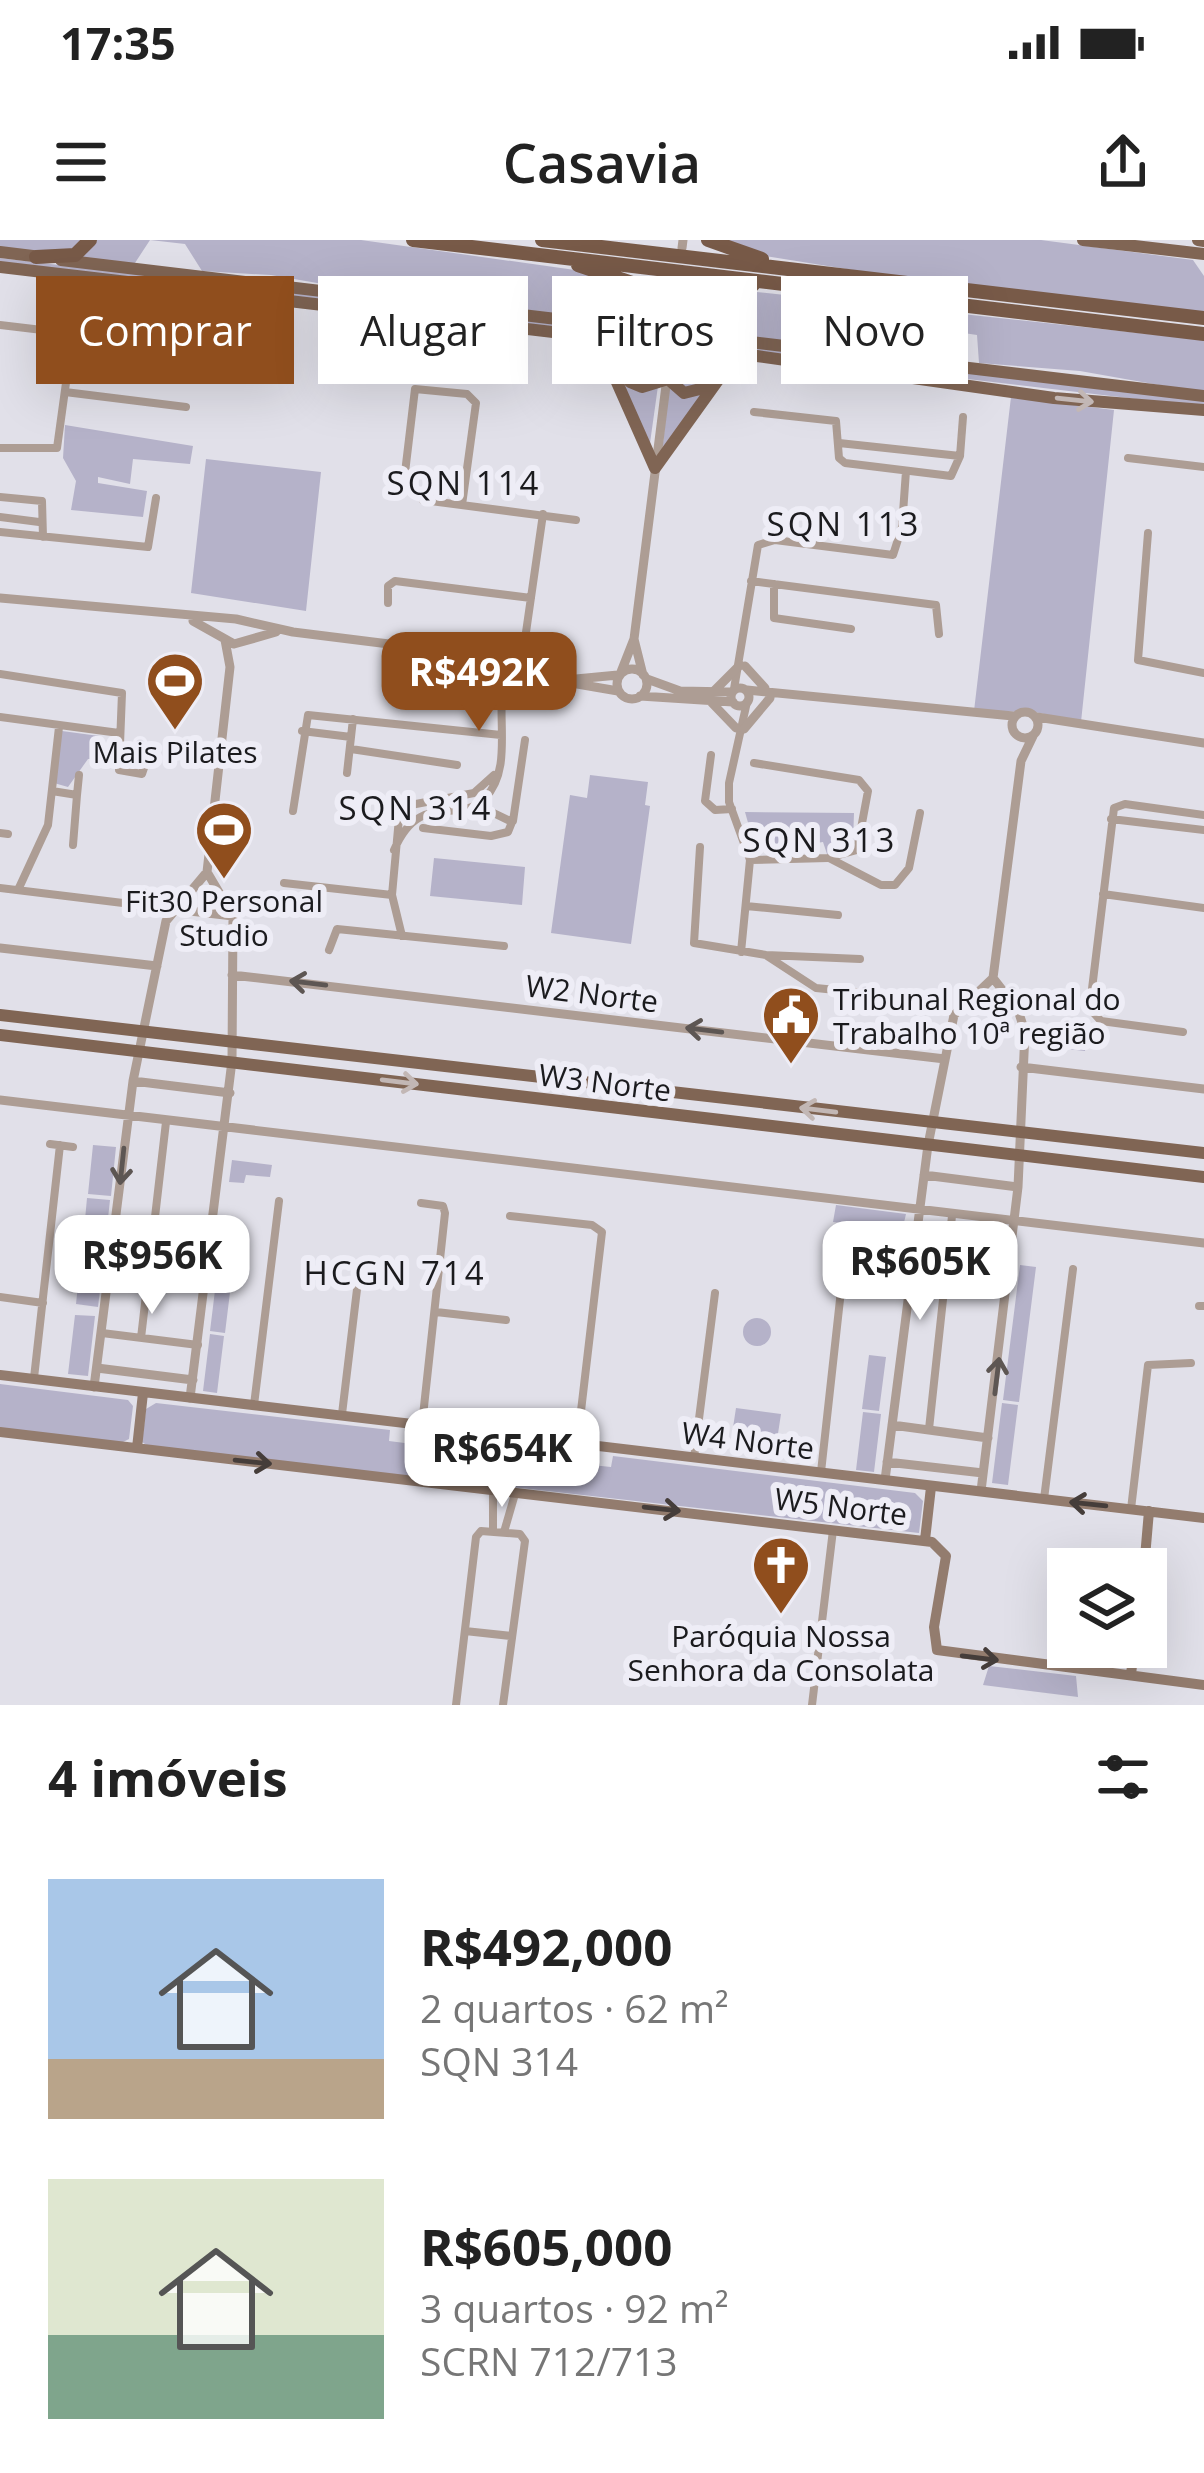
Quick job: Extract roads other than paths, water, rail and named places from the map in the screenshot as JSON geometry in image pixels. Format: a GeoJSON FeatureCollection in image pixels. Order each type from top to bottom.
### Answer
{"type":"FeatureCollection","features":[{"type":"Feature","properties":{"kind":"highway"},"geometry":{"type":"LineString","coordinates":[[36,257],[75,255],[90,240]]}},
{"type":"Feature","properties":{"kind":"highway"},"geometry":{"type":"LineString","coordinates":[[413,240],[1204,334]]}},
{"type":"Feature","properties":{"kind":"highway"},"geometry":{"type":"LineString","coordinates":[[542,240],[1204,318]]}},
{"type":"Feature","properties":{"kind":"highway"},"geometry":{"type":"LineString","coordinates":[[712,240],[801,270]]}},
{"type":"Feature","properties":{"kind":"highway"},"geometry":{"type":"LineString","coordinates":[[562,258],[608,276]]}},
{"type":"Feature","properties":{"kind":"highway"},"geometry":{"type":"LineString","coordinates":[[757,285],[771,282]]}},
{"type":"Feature","properties":{"kind":"main road"},"geometry":{"type":"LineString","coordinates":[[1083,240],[1204,254]]}},
{"type":"Feature","properties":{"kind":"main road"},"geometry":{"type":"LineString","coordinates":[[0,252],[552,318]]}},
{"type":"Feature","properties":{"kind":"main road"},"geometry":{"type":"LineString","coordinates":[[0,266],[552,332]]}},
{"type":"Feature","properties":{"kind":"main road"},"geometry":{"type":"LineString","coordinates":[[757,343],[1204,395]]}},
{"type":"Feature","properties":{"kind":"main road"},"geometry":{"type":"LineString","coordinates":[[757,356],[1054,398],[1204,410]]}},
{"type":"Feature","properties":{"kind":"main road"},"geometry":{"type":"LineString","coordinates":[[618,384],[655,468]]}},
{"type":"Feature","properties":{"kind":"main road"},"geometry":{"type":"LineString","coordinates":[[675,384],[689,394],[707,384]]}},
{"type":"Feature","properties":{"kind":"main road"},"geometry":{"type":"LineString","coordinates":[[655,468],[716,384]]}},
{"type":"Feature","properties":{"kind":"main road","name":"W3 Norte"},"geometry":{"type":"LineString","coordinates":[[0,1015],[1204,1154]]}},
{"type":"Feature","properties":{"kind":"main road"},"geometry":{"type":"LineString","coordinates":[[29,1039],[54,1037],[58,1022]]}},
{"type":"Feature","properties":{"kind":"main road"},"geometry":{"type":"LineString","coordinates":[[68,1042],[74,1028],[106,1025]]}},
{"type":"Feature","properties":{"kind":"main road","name":"W3 Norte"},"geometry":{"type":"LineString","coordinates":[[0,1035],[1204,1178]]}},
{"type":"Feature","properties":{"kind":"main road"},"geometry":{"type":"LineString","coordinates":[[284,1068],[300,1066],[304,1048]]}},
{"type":"Feature","properties":{"kind":"main road"},"geometry":{"type":"LineString","coordinates":[[313,1071],[316,1058],[352,1054]]}},
{"type":"Feature","properties":{"kind":"main road"},"geometry":{"type":"LineString","coordinates":[[826,1133],[857,1133],[862,1123],[856,1114]]}},
{"type":"Feature","properties":{"kind":"main road"},"geometry":{"type":"LineString","coordinates":[[1107,1166],[1111,1150],[1144,1146]]}},
{"type":"Feature","properties":{"kind":"main road","name":"W4 Norte"},"geometry":{"type":"LineString","coordinates":[[0,1376],[1204,1518]]}},
{"type":"Feature","properties":{"kind":"main road"},"geometry":{"type":"LineString","coordinates":[[137,1448],[143,1393]]}},
{"type":"Feature","properties":{"kind":"main road","name":"W5 Norte"},"geometry":{"type":"LineString","coordinates":[[0,1432],[925,1540],[940,1545],[946,1556],[934,1627],[937,1650],[1204,1685]]}},
{"type":"Feature","properties":{"kind":"main road"},"geometry":{"type":"LineString","coordinates":[[504,1492],[511,1436]]}},
{"type":"Feature","properties":{"kind":"main road"},"geometry":{"type":"LineString","coordinates":[[925,1540],[932,1487]]}},
{"type":"Feature","properties":{"kind":"main road"},"geometry":{"type":"LineString","coordinates":[[1146,1548],[1149,1511]]}},
{"type":"Feature","properties":{"kind":"main road"},"geometry":{"type":"LineString","coordinates":[[1131,1676],[1132,1668]]}},
{"type":"Feature","properties":{"kind":"street"},"geometry":{"type":"LineString","coordinates":[[0,325],[36,328]]}},
{"type":"Feature","properties":{"kind":"street"},"geometry":{"type":"LineString","coordinates":[[0,448],[55,450],[66,384]]}},
{"type":"Feature","properties":{"kind":"street"},"geometry":{"type":"LineString","coordinates":[[618,691],[634,640],[667,384]]}},
{"type":"Feature","properties":{"kind":"street"},"geometry":{"type":"LineString","coordinates":[[404,481],[415,389],[467,394],[476,403],[462,505]]}},
{"type":"Feature","properties":{"kind":"street"},"geometry":{"type":"LineString","coordinates":[[65,392],[186,406]]}},
{"type":"Feature","properties":{"kind":"street"},"geometry":{"type":"LineString","coordinates":[[754,412],[836,421],[841,461],[951,476],[960,456],[963,417]]}},
{"type":"Feature","properties":{"kind":"street"},"geometry":{"type":"LineString","coordinates":[[839,443],[960,456]]}},
{"type":"Feature","properties":{"kind":"street"},"geometry":{"type":"LineString","coordinates":[[1128,458],[1204,466]]}},
{"type":"Feature","properties":{"kind":"street"},"geometry":{"type":"LineString","coordinates":[[741,952],[750,860],[732,809],[729,783],[740,729],[742,664],[758,545],[768,539],[895,554],[906,471]]}},
{"type":"Feature","properties":{"kind":"street"},"geometry":{"type":"LineString","coordinates":[[0,497],[41,501],[43,536]]}},
{"type":"Feature","properties":{"kind":"street"},"geometry":{"type":"LineString","coordinates":[[0,532],[148,547],[156,498]]}},
{"type":"Feature","properties":{"kind":"street"},"geometry":{"type":"LineString","coordinates":[[423,500],[577,520]]}},
{"type":"Feature","properties":{"kind":"street"},"geometry":{"type":"LineString","coordinates":[[402,936],[392,895],[396,820],[408,803],[479,798],[499,769],[502,697],[525,640],[543,514]]}},
{"type":"Feature","properties":{"kind":"street"},"geometry":{"type":"LineString","coordinates":[[0,517],[39,522]]}},
{"type":"Feature","properties":{"kind":"street"},"geometry":{"type":"LineString","coordinates":[[1148,533],[1138,661],[1204,673]]}},
{"type":"Feature","properties":{"kind":"street"},"geometry":{"type":"LineString","coordinates":[[388,603],[387,589],[395,580],[531,598]]}},
{"type":"Feature","properties":{"kind":"street"},"geometry":{"type":"LineString","coordinates":[[751,581],[936,605],[939,634]]}},
{"type":"Feature","properties":{"kind":"street"},"geometry":{"type":"LineString","coordinates":[[774,584],[774,618],[851,628]]}},
{"type":"Feature","properties":{"kind":"street"},"geometry":{"type":"LineString","coordinates":[[2,601],[244,622],[466,655],[640,696],[702,699],[784,693],[1037,717],[1204,743]]}},
{"type":"Feature","properties":{"kind":"street"},"geometry":{"type":"LineString","coordinates":[[187,618],[223,637],[246,641],[281,631]]}},
{"type":"Feature","properties":{"kind":"street"},"geometry":{"type":"LineString","coordinates":[[94,1387],[133,1081],[157,966],[172,909],[207,872],[230,668],[223,621]]}},
{"type":"Feature","properties":{"kind":"street"},"geometry":{"type":"LineString","coordinates":[[230,668],[251,630],[244,622]]}},
{"type":"Feature","properties":{"kind":"street"},"geometry":{"type":"LineString","coordinates":[[525,640],[539,670]]}},
{"type":"Feature","properties":{"kind":"street"},"geometry":{"type":"LineString","coordinates":[[634,640],[645,677],[640,696]]}},
{"type":"Feature","properties":{"kind":"street"},"geometry":{"type":"LineString","coordinates":[[466,655],[580,680],[620,674],[645,677],[680,691],[740,696]]}},
{"type":"Feature","properties":{"kind":"street"},"geometry":{"type":"LineString","coordinates":[[481,661],[495,672],[502,697]]}},
{"type":"Feature","properties":{"kind":"street"},"geometry":{"type":"LineString","coordinates":[[715,691],[742,664]]}},
{"type":"Feature","properties":{"kind":"street"},"geometry":{"type":"LineString","coordinates":[[742,664],[770,694]]}},
{"type":"Feature","properties":{"kind":"street"},"geometry":{"type":"LineString","coordinates":[[0,674],[122,693],[119,770],[142,774],[149,753]]}},
{"type":"Feature","properties":{"kind":"street"},"geometry":{"type":"LineString","coordinates":[[740,729],[770,694]]}},
{"type":"Feature","properties":{"kind":"street"},"geometry":{"type":"LineString","coordinates":[[702,699],[721,707],[740,729]]}},
{"type":"Feature","properties":{"kind":"street"},"geometry":{"type":"LineString","coordinates":[[983,714],[1011,730],[1036,733],[1070,724]]}},
{"type":"Feature","properties":{"kind":"street"},"geometry":{"type":"LineString","coordinates":[[293,811],[308,715],[500,735]]}},
{"type":"Feature","properties":{"kind":"street"},"geometry":{"type":"LineString","coordinates":[[1012,716],[1011,730],[1021,761]]}},
{"type":"Feature","properties":{"kind":"street"},"geometry":{"type":"LineString","coordinates":[[0,717],[119,733]]}},
{"type":"Feature","properties":{"kind":"street"},"geometry":{"type":"LineString","coordinates":[[885,1480],[928,1145],[945,1059],[962,1004],[993,978],[1021,761],[1036,733],[1037,717]]}},
{"type":"Feature","properties":{"kind":"street"},"geometry":{"type":"LineString","coordinates":[[347,773],[353,719]]}},
{"type":"Feature","properties":{"kind":"street"},"geometry":{"type":"LineString","coordinates":[[18,890],[48,826],[59,727]]}},
{"type":"Feature","properties":{"kind":"street"},"geometry":{"type":"LineString","coordinates":[[302,731],[351,737]]}},
{"type":"Feature","properties":{"kind":"street"},"geometry":{"type":"LineString","coordinates":[[423,828],[498,836],[512,822],[525,740]]}},
{"type":"Feature","properties":{"kind":"street"},"geometry":{"type":"LineString","coordinates":[[351,749],[457,765]]}},
{"type":"Feature","properties":{"kind":"street"},"geometry":{"type":"LineString","coordinates":[[711,755],[705,801],[715,810],[732,809]]}},
{"type":"Feature","properties":{"kind":"street"},"geometry":{"type":"LineString","coordinates":[[750,860],[828,858],[860,845],[866,784],[754,763]]}},
{"type":"Feature","properties":{"kind":"street"},"geometry":{"type":"LineString","coordinates":[[73,845],[79,776]]}},
{"type":"Feature","properties":{"kind":"street"},"geometry":{"type":"LineString","coordinates":[[52,791],[77,795]]}},
{"type":"Feature","properties":{"kind":"street"},"geometry":{"type":"LineString","coordinates":[[394,850],[406,826],[468,795],[512,822]]}},
{"type":"Feature","properties":{"kind":"street"},"geometry":{"type":"LineString","coordinates":[[1183,1032],[1095,1016],[1091,997],[1111,819],[1120,804],[1204,815]]}},
{"type":"Feature","properties":{"kind":"street"},"geometry":{"type":"LineString","coordinates":[[828,858],[881,885],[895,885],[909,868],[920,813]]}},
{"type":"Feature","properties":{"kind":"street"},"geometry":{"type":"LineString","coordinates":[[1111,819],[1204,830]]}},
{"type":"Feature","properties":{"kind":"street"},"geometry":{"type":"LineString","coordinates":[[396,820],[406,826]]}},
{"type":"Feature","properties":{"kind":"street"},"geometry":{"type":"LineString","coordinates":[[700,847],[692,939],[698,945],[766,955],[860,959]]}},
{"type":"Feature","properties":{"kind":"street"},"geometry":{"type":"LineString","coordinates":[[190,1398],[232,1061],[228,1038],[233,916],[207,872]]}},
{"type":"Feature","properties":{"kind":"street"},"geometry":{"type":"LineString","coordinates":[[284,883],[392,895]]}},
{"type":"Feature","properties":{"kind":"street"},"geometry":{"type":"LineString","coordinates":[[0,888],[123,903]]}},
{"type":"Feature","properties":{"kind":"street"},"geometry":{"type":"LineString","coordinates":[[1103,894],[1204,908]]}},
{"type":"Feature","properties":{"kind":"street"},"geometry":{"type":"LineString","coordinates":[[746,905],[838,915]]}},
{"type":"Feature","properties":{"kind":"street"},"geometry":{"type":"LineString","coordinates":[[172,909],[233,916]]}},
{"type":"Feature","properties":{"kind":"street"},"geometry":{"type":"LineString","coordinates":[[329,950],[337,929],[504,946]]}},
{"type":"Feature","properties":{"kind":"street"},"geometry":{"type":"LineString","coordinates":[[0,948],[157,966]]}},
{"type":"Feature","properties":{"kind":"street"},"geometry":{"type":"LineString","coordinates":[[766,955],[816,988],[914,998]]}},
{"type":"Feature","properties":{"kind":"street","name":"W2 Norte"},"geometry":{"type":"LineString","coordinates":[[232,974],[945,1059]]}},
{"type":"Feature","properties":{"kind":"street"},"geometry":{"type":"LineString","coordinates":[[981,1492],[1018,1187],[1025,1024],[993,978]]}},
{"type":"Feature","properties":{"kind":"street"},"geometry":{"type":"LineString","coordinates":[[962,1004],[1018,1010]]}},
{"type":"Feature","properties":{"kind":"street"},"geometry":{"type":"LineString","coordinates":[[1021,1067],[1204,1089]]}},
{"type":"Feature","properties":{"kind":"street"},"geometry":{"type":"LineString","coordinates":[[133,1081],[230,1093]]}},
{"type":"Feature","properties":{"kind":"street"},"geometry":{"type":"LineString","coordinates":[[0,1100],[1204,1243]]}},
{"type":"Feature","properties":{"kind":"street"},"geometry":{"type":"LineString","coordinates":[[141,1338],[166,1122]]}},
{"type":"Feature","properties":{"kind":"street"},"geometry":{"type":"LineString","coordinates":[[34,1380],[55,1145],[73,1147]]}},
{"type":"Feature","properties":{"kind":"street"},"geometry":{"type":"LineString","coordinates":[[924,1175],[1018,1187]]}},
{"type":"Feature","properties":{"kind":"street"},"geometry":{"type":"LineString","coordinates":[[254,1405],[279,1201]]}},
{"type":"Feature","properties":{"kind":"street"},"geometry":{"type":"LineString","coordinates":[[421,1203],[445,1209],[422,1424]]}},
{"type":"Feature","properties":{"kind":"street"},"geometry":{"type":"LineString","coordinates":[[510,1216],[592,1225],[602,1238],[577,1444]]}},
{"type":"Feature","properties":{"kind":"street"},"geometry":{"type":"LineString","coordinates":[[929,1429],[952,1216]]}},
{"type":"Feature","properties":{"kind":"street"},"geometry":{"type":"LineString","coordinates":[[820,1472],[846,1245]]}},
{"type":"Feature","properties":{"kind":"street"},"geometry":{"type":"LineString","coordinates":[[1044,1499],[1073,1268]]}},
{"type":"Feature","properties":{"kind":"street"},"geometry":{"type":"LineString","coordinates":[[342,1414],[358,1281],[362,1276],[397,1280]]}},
{"type":"Feature","properties":{"kind":"street"},"geometry":{"type":"LineString","coordinates":[[694,1457],[715,1293]]}},
{"type":"Feature","properties":{"kind":"street"},"geometry":{"type":"LineString","coordinates":[[0,1297],[43,1303]]}},
{"type":"Feature","properties":{"kind":"street"},"geometry":{"type":"LineString","coordinates":[[436,1312],[506,1320]]}},
{"type":"Feature","properties":{"kind":"street"},"geometry":{"type":"LineString","coordinates":[[102,1333],[198,1345]]}},
{"type":"Feature","properties":{"kind":"street"},"geometry":{"type":"LineString","coordinates":[[1130,1509],[1148,1365],[1191,1363]]}},
{"type":"Feature","properties":{"kind":"street"},"geometry":{"type":"LineString","coordinates":[[97,1368],[193,1380]]}},
{"type":"Feature","properties":{"kind":"street"},"geometry":{"type":"LineString","coordinates":[[892,1425],[988,1438]]}},
{"type":"Feature","properties":{"kind":"street"},"geometry":{"type":"LineString","coordinates":[[887,1462],[983,1473]]}},
{"type":"Feature","properties":{"kind":"street"},"geometry":{"type":"LineString","coordinates":[[493,1531],[494,1505],[504,1492]]}},
{"type":"Feature","properties":{"kind":"street"},"geometry":{"type":"LineString","coordinates":[[504,1492],[508,1507],[505,1532]]}},
{"type":"Feature","properties":{"kind":"street"},"geometry":{"type":"LineString","coordinates":[[494,1505],[508,1507]]}},
{"type":"Feature","properties":{"kind":"street"},"geometry":{"type":"LineString","coordinates":[[812,1705],[833,1530]]}},
{"type":"Feature","properties":{"kind":"street"},"geometry":{"type":"LineString","coordinates":[[456,1705],[476,1537],[493,1531],[524,1541],[503,1705]]}},
{"type":"Feature","properties":{"kind":"street"},"geometry":{"type":"LineString","coordinates":[[465,1631],[512,1636]]}},
{"type":"Feature","properties":{"kind":"place","name":"Mais Pilates"},"geometry":{"type":"Point","coordinates":[175,732]}},
{"type":"Feature","properties":{"kind":"place","name":"Fit30 Personal Studio"},"geometry":{"type":"Point","coordinates":[224,881]}},
{"type":"Feature","properties":{"kind":"place","name":"Tribunal Regional do Trabalho 10ª região"},"geometry":{"type":"Point","coordinates":[791,1066]}},
{"type":"Feature","properties":{"kind":"place","name":"Paróquia Nossa Senhora da Consolata"},"geometry":{"type":"Point","coordinates":[781,1616]}},
{"type":"Feature","properties":{"kind":"district","name":"SQN 114"},"geometry":{"type":"Point","coordinates":[464,482]}},
{"type":"Feature","properties":{"kind":"district","name":"SQN 113"},"geometry":{"type":"Point","coordinates":[844,523]}},
{"type":"Feature","properties":{"kind":"district","name":"SQN 314"},"geometry":{"type":"Point","coordinates":[416,807]}},
{"type":"Feature","properties":{"kind":"district","name":"SQN 313"},"geometry":{"type":"Point","coordinates":[820,839]}},
{"type":"Feature","properties":{"kind":"district","name":"HCGN 714"},"geometry":{"type":"Point","coordinates":[395,1272]}}]}
